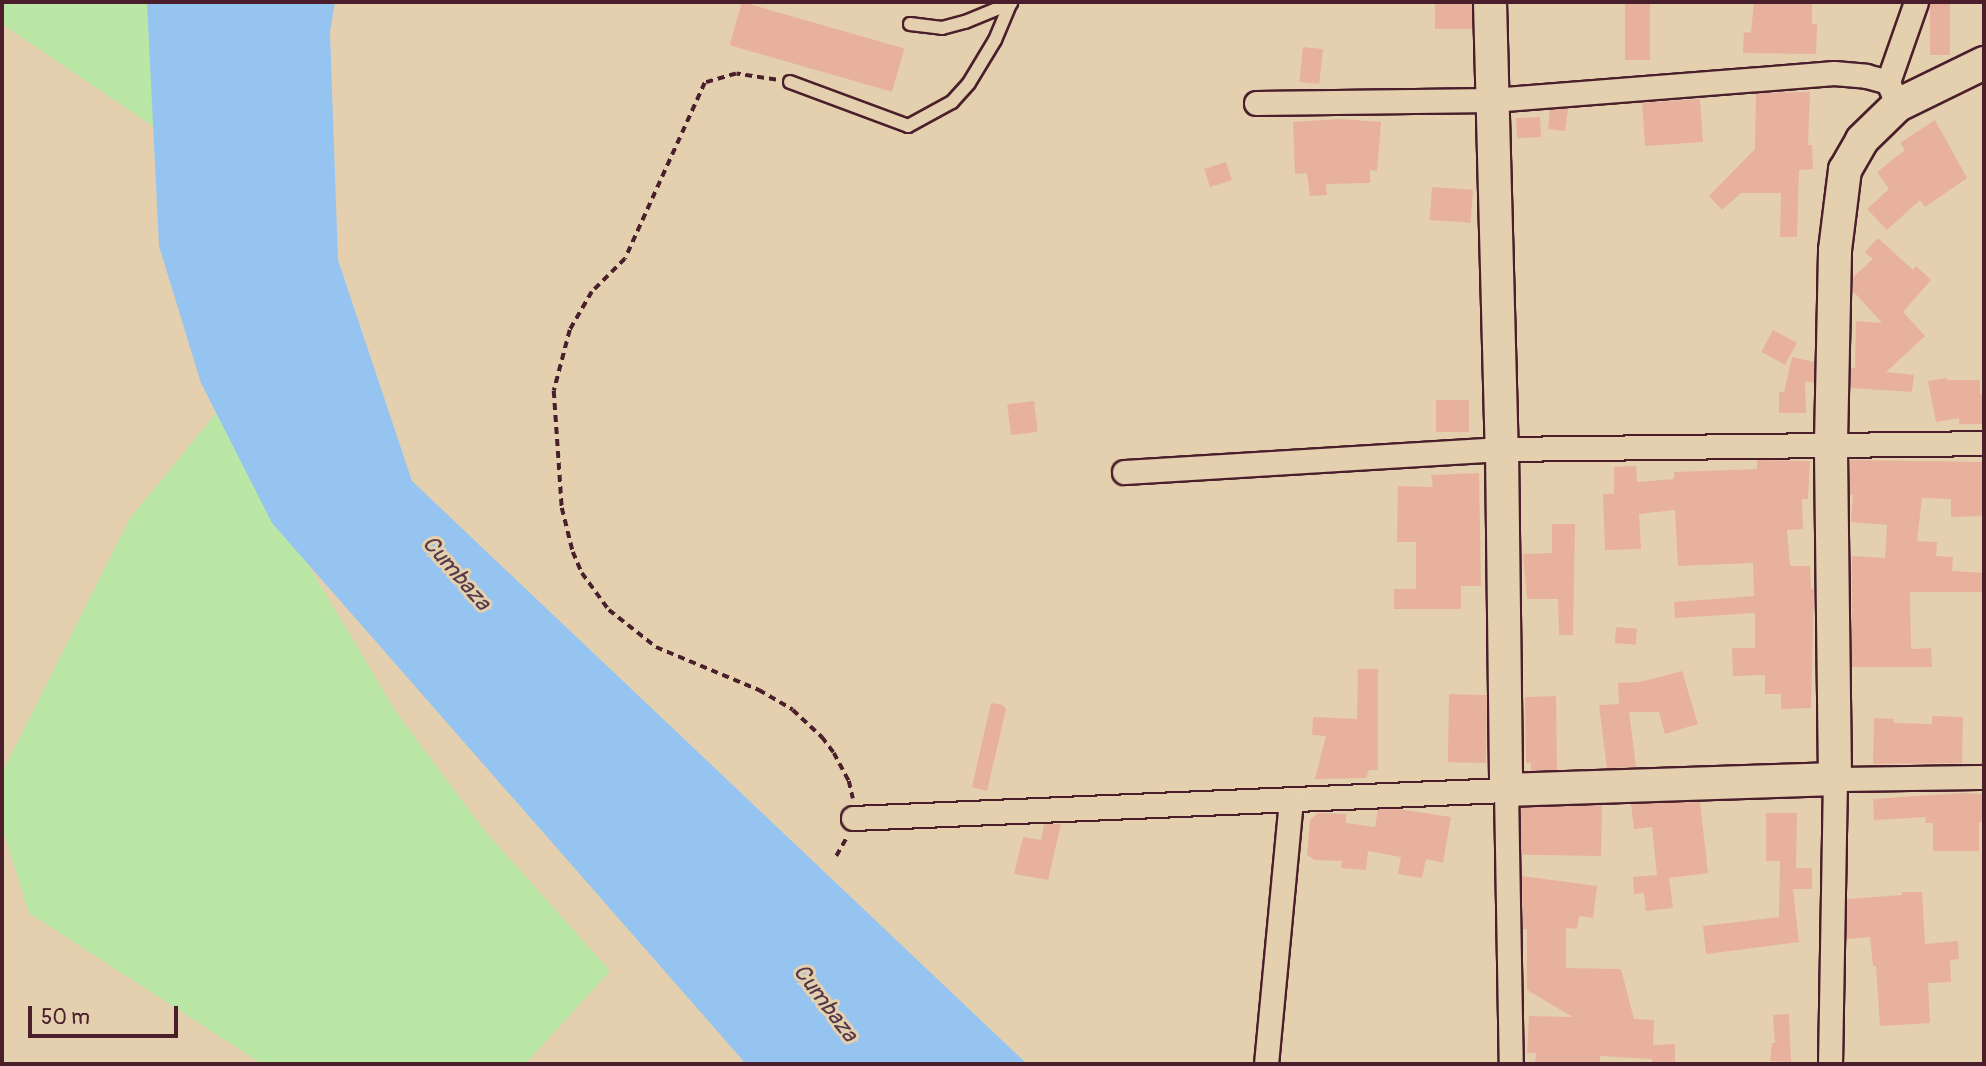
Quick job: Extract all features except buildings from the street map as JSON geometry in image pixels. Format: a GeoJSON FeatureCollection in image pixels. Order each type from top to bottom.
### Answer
{"type":"FeatureCollection","features":[{"type":"Feature","properties":{"kind":"street"},"geometry":{"type":"LineString","coordinates":[[1490,2],[1502,449],[1511,1064]]}},
{"type":"Feature","properties":{"kind":"street"},"geometry":{"type":"LineString","coordinates":[[1830,1064],[1835,779],[1831,443],[1835,250],[1845,170],[1861,140],[1893,94],[1916,2]]}},
{"type":"Feature","properties":{"kind":"street"},"geometry":{"type":"LineString","coordinates":[[1893,94],[1984,63]]}},
{"type":"Feature","properties":{"kind":"street"},"geometry":{"type":"LineString","coordinates":[[1256,103],[1492,100],[1834,73],[1866,76],[1893,94]]}},
{"type":"Feature","properties":{"kind":"street"},"geometry":{"type":"LineString","coordinates":[[1124,472],[1502,449],[1984,443]]}},
{"type":"Feature","properties":{"kind":"street"},"geometry":{"type":"LineString","coordinates":[[853,818],[1506,790],[1984,777]]}},
{"type":"Feature","properties":{"kind":"street"},"geometry":{"type":"LineString","coordinates":[[1266,1064],[1291,801]]}},
{"type":"Feature","properties":{"kind":"lane"},"geometry":{"type":"LineString","coordinates":[[910,24],[942,28],[965,22],[1011,2]]}},
{"type":"Feature","properties":{"kind":"lane"},"geometry":{"type":"LineString","coordinates":[[790,82],[908,126],[952,102],[969,83],[995,40],[1011,2]]}},
{"type":"Feature","properties":{"kind":"path"},"geometry":{"type":"LineString","coordinates":[[790,82],[736,74],[705,83],[625,259],[592,292],[570,330],[554,391],[555,432],[566,530],[578,563],[595,593],[624,624],[656,647],[759,690],[785,704],[822,737],[844,770],[852,794],[853,818],[850,831],[836,856]]}},
{"type":"Feature","properties":{"kind":"green space"},"geometry":{"type":"Polygon","coordinates":[[[2,2],[147,2],[154,127],[2,24],[2,2]]]}},
{"type":"Feature","properties":{"kind":"green space"},"geometry":{"type":"Polygon","coordinates":[[[217,412],[396,712],[484,830],[610,971],[525,1064],[262,1064],[29,913],[2,827],[2,773],[130,518],[217,412]]]}},
{"type":"Feature","properties":{"kind":"water","name":"Cumbaza"},"geometry":{"type":"Polygon","coordinates":[[[147,2],[335,2],[330,32],[338,260],[412,481],[1027,1064],[746,1064],[272,523],[201,383],[159,246],[147,2]]]}}]}
